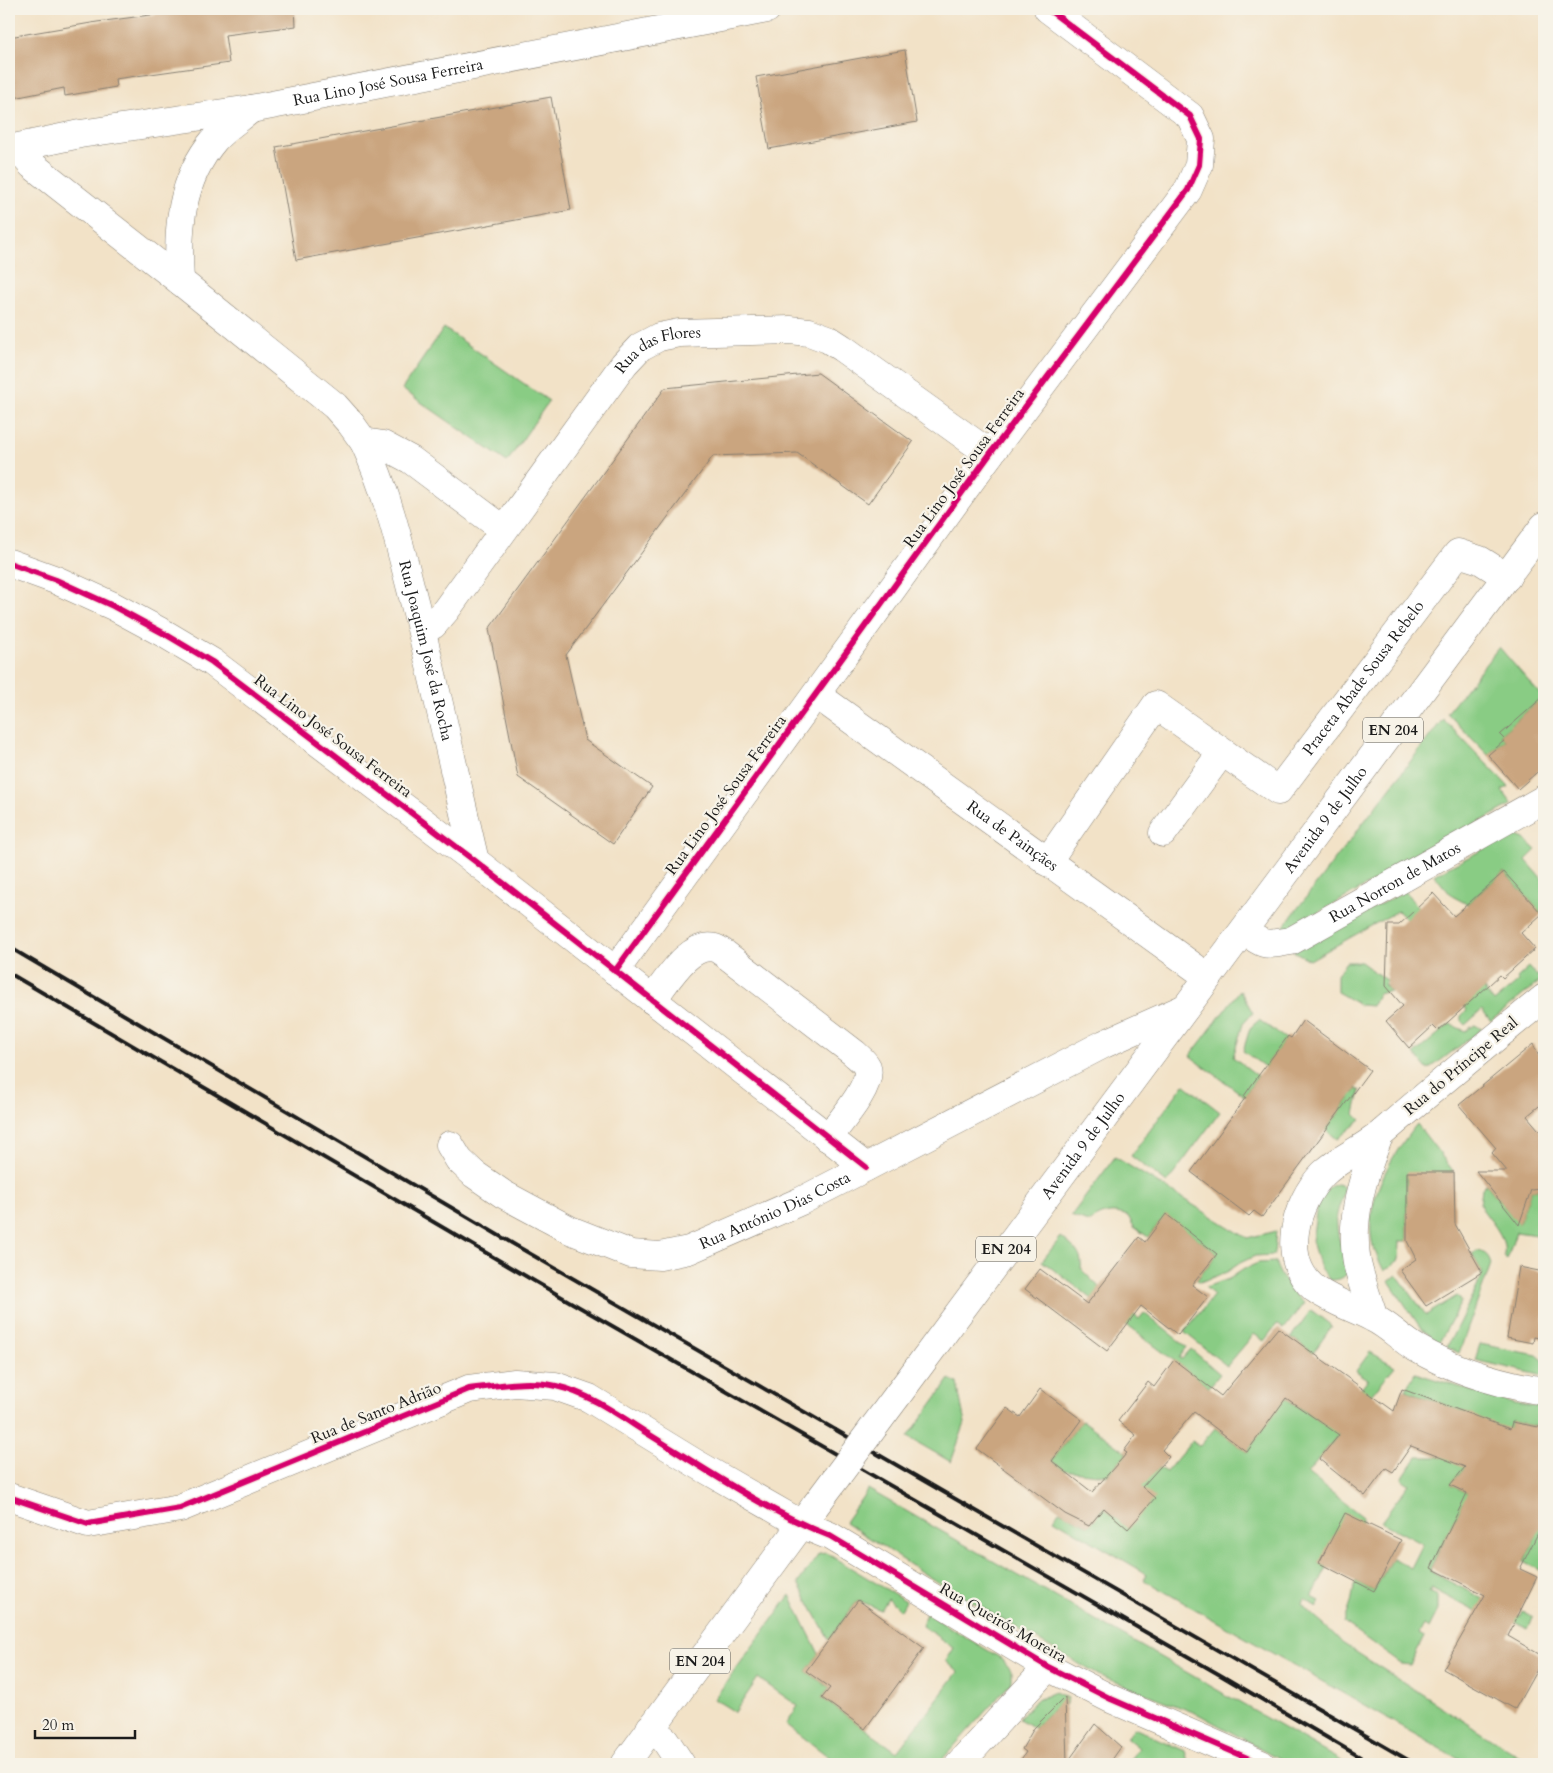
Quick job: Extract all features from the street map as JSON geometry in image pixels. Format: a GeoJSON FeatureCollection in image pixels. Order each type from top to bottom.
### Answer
{"type":"FeatureCollection","features":[{"type":"Feature","properties":{"kind":"street","name":"Rua Lino José Sousa Ferreira"},"geometry":{"type":"LineString","coordinates":[[13,149],[90,133],[251,109],[767,9]]}},
{"type":"Feature","properties":{"kind":"street","name":"Rua Lino José Sousa Ferreira"},"geometry":{"type":"LineString","coordinates":[[615,971],[990,454],[1188,190],[1199,165],[1201,139],[1190,116],[1048,9]]}},
{"type":"Feature","properties":{"kind":"street"},"geometry":{"type":"LineString","coordinates":[[180,281],[179,221],[186,192],[198,161],[216,138],[251,109]]}},
{"type":"Feature","properties":{"kind":"street","name":"Rua Joaquim José da Rocha"},"geometry":{"type":"LineString","coordinates":[[13,149],[335,406],[364,442],[378,473],[397,532],[475,861]]}},
{"type":"Feature","properties":{"kind":"street","name":"Rua das Flores"},"geometry":{"type":"LineString","coordinates":[[422,631],[433,625],[446,610],[624,364],[640,347],[659,337],[678,333],[790,330],[809,332],[828,339],[842,348],[990,454]]}},
{"type":"Feature","properties":{"kind":"street"},"geometry":{"type":"LineString","coordinates":[[364,442],[383,445],[411,460],[504,529]]}},
{"type":"Feature","properties":{"kind":"street","name":"Avenida 9 de Julho"},"geometry":{"type":"LineString","coordinates":[[625,1764],[1544,526]]}},
{"type":"Feature","properties":{"kind":"street","name":"Praceta Abade Sousa Rebelo"},"geometry":{"type":"LineString","coordinates":[[1047,862],[1156,705],[1278,791],[1458,553],[1480,560],[1507,576]]}},
{"type":"Feature","properties":{"kind":"street","name":"Rua Lino José Sousa Ferreira"},"geometry":{"type":"LineString","coordinates":[[9,563],[56,580],[113,606],[212,662],[475,861],[866,1167]]}},
{"type":"Feature","properties":{"kind":"street","name":"Rua de Painçães"},"geometry":{"type":"LineString","coordinates":[[817,695],[1208,977]]}},
{"type":"Feature","properties":{"kind":"street"},"geometry":{"type":"LineString","coordinates":[[1163,833],[1222,752]]}},
{"type":"Feature","properties":{"kind":"street","name":"Rua Norton de Matos"},"geometry":{"type":"LineString","coordinates":[[1244,931],[1266,945],[1291,941],[1544,799]]}},
{"type":"Feature","properties":{"kind":"street"},"geometry":{"type":"LineString","coordinates":[[652,1000],[686,957],[697,949],[715,948],[854,1053],[863,1061],[867,1068],[864,1089],[828,1138]]}},
{"type":"Feature","properties":{"kind":"street","name":"Rua do Príncipe Real"},"geometry":{"type":"LineString","coordinates":[[1544,998],[1379,1136],[1324,1173],[1306,1196],[1295,1230],[1295,1250],[1298,1266],[1304,1277],[1316,1289],[1349,1308],[1374,1318],[1415,1347],[1442,1362],[1485,1378],[1544,1391]]}},
{"type":"Feature","properties":{"kind":"street","name":"Rua António Dias Costa"},"geometry":{"type":"LineString","coordinates":[[450,1145],[459,1160],[474,1174],[503,1194],[553,1221],[600,1243],[631,1254],[660,1256],[689,1250],[801,1201],[1104,1044],[1185,1008]]}},
{"type":"Feature","properties":{"kind":"street","name":"Rua do Príncipe Real"},"geometry":{"type":"LineString","coordinates":[[1374,1318],[1357,1263],[1355,1242],[1356,1218],[1365,1170],[1379,1136]]}},
{"type":"Feature","properties":{"kind":"street","name":"Rua de Santo Adrião"},"geometry":{"type":"LineString","coordinates":[[9,1497],[88,1524],[180,1508],[469,1390],[515,1383],[555,1386],[589,1398],[740,1489]]}},
{"type":"Feature","properties":{"kind":"street","name":"Rua Queirós Moreira"},"geometry":{"type":"LineString","coordinates":[[740,1489],[808,1515],[830,1536],[1048,1667],[1215,1756],[1261,1764]]}},
{"type":"Feature","properties":{"kind":"street"},"geometry":{"type":"LineString","coordinates":[[959,1764],[1048,1667]]}},
{"type":"Feature","properties":{"kind":"street"},"geometry":{"type":"LineString","coordinates":[[650,1728],[665,1740],[681,1764]]}},
{"type":"Feature","properties":{"kind":"green space"},"geometry":{"type":"Polygon","coordinates":[[[444,328],[549,401],[507,462],[402,389],[444,328]]]}},
{"type":"Feature","properties":{"kind":"green space"},"geometry":{"type":"Polygon","coordinates":[[[1499,647],[1544,699],[1544,715],[1535,704],[1500,735],[1505,740],[1488,755],[1447,713],[1499,647]]]}},
{"type":"Feature","properties":{"kind":"green space"},"geometry":{"type":"Polygon","coordinates":[[[1443,719],[1509,787],[1502,790],[1512,804],[1284,932],[1281,930],[1443,719]]]}},
{"type":"Feature","properties":{"kind":"green space"},"geometry":{"type":"Polygon","coordinates":[[[1514,835],[1524,839],[1536,850],[1526,860],[1544,881],[1544,912],[1542,914],[1504,872],[1467,904],[1452,896],[1434,875],[1507,837],[1514,835]]]}},
{"type":"Feature","properties":{"kind":"green space"},"geometry":{"type":"Polygon","coordinates":[[[1405,891],[1467,971],[1469,969],[1494,1002],[1519,981],[1517,978],[1529,967],[1537,976],[1544,972],[1544,978],[1491,1021],[1482,1010],[1465,1025],[1461,1021],[1461,1016],[1467,1010],[1453,994],[1413,925],[1398,911],[1310,960],[1293,951],[1405,891]]]}},
{"type":"Feature","properties":{"kind":"green space"},"geometry":{"type":"Polygon","coordinates":[[[1346,962],[1361,962],[1387,981],[1384,984],[1390,991],[1378,994],[1372,1006],[1360,1005],[1337,992],[1337,975],[1346,962]]]}},
{"type":"Feature","properties":{"kind":"green space"},"geometry":{"type":"Polygon","coordinates":[[[1240,990],[1253,1013],[1243,1024],[1233,1057],[1258,1076],[1244,1096],[1190,1056],[1240,990]]]}},
{"type":"Feature","properties":{"kind":"green space"},"geometry":{"type":"Polygon","coordinates":[[[1259,1020],[1286,1039],[1265,1067],[1243,1051],[1250,1028],[1259,1020]]]}},
{"type":"Feature","properties":{"kind":"green space"},"geometry":{"type":"Polygon","coordinates":[[[1450,1024],[1465,1031],[1475,1025],[1482,1029],[1428,1070],[1414,1054],[1450,1024]]]}},
{"type":"Feature","properties":{"kind":"green space"},"geometry":{"type":"Polygon","coordinates":[[[1184,1084],[1220,1112],[1167,1183],[1131,1156],[1184,1084]]]}},
{"type":"Feature","properties":{"kind":"green space"},"geometry":{"type":"Polygon","coordinates":[[[1357,1088],[1360,1091],[1355,1114],[1361,1120],[1337,1139],[1326,1130],[1331,1124],[1327,1121],[1331,1116],[1335,1118],[1357,1088]]]}},
{"type":"Feature","properties":{"kind":"green space"},"geometry":{"type":"Polygon","coordinates":[[[1417,1124],[1454,1172],[1407,1173],[1407,1241],[1400,1241],[1399,1260],[1384,1271],[1373,1246],[1371,1230],[1375,1198],[1389,1165],[1417,1124]]]}},
{"type":"Feature","properties":{"kind":"green space"},"geometry":{"type":"Polygon","coordinates":[[[1115,1157],[1247,1238],[1276,1231],[1274,1255],[1255,1256],[1227,1272],[1200,1282],[1197,1280],[1217,1254],[1166,1215],[1148,1237],[1134,1227],[1128,1216],[1122,1214],[1107,1213],[1088,1222],[1071,1216],[1115,1157]]]}},
{"type":"Feature","properties":{"kind":"green space"},"geometry":{"type":"Polygon","coordinates":[[[1336,1184],[1344,1188],[1337,1215],[1337,1229],[1350,1269],[1342,1278],[1330,1280],[1320,1268],[1312,1241],[1317,1206],[1328,1188],[1336,1184]]]}},
{"type":"Feature","properties":{"kind":"green space"},"geometry":{"type":"Polygon","coordinates":[[[1486,1184],[1519,1224],[1531,1190],[1544,1189],[1544,1236],[1516,1232],[1507,1260],[1504,1255],[1503,1241],[1480,1205],[1482,1188],[1486,1184]]]}},
{"type":"Feature","properties":{"kind":"green space"},"geometry":{"type":"Polygon","coordinates":[[[1061,1237],[1076,1250],[1080,1259],[1081,1269],[1096,1284],[1139,1319],[1144,1313],[1187,1347],[1179,1358],[1182,1359],[1191,1349],[1220,1374],[1209,1387],[1042,1261],[1061,1237]]]}},
{"type":"Feature","properties":{"kind":"green space"},"geometry":{"type":"Polygon","coordinates":[[[1478,1251],[1487,1255],[1491,1264],[1459,1353],[1447,1347],[1481,1279],[1482,1272],[1472,1254],[1478,1251]]]}},
{"type":"Feature","properties":{"kind":"green space"},"geometry":{"type":"Polygon","coordinates":[[[1275,1262],[1287,1284],[1304,1303],[1284,1329],[1277,1324],[1264,1341],[1254,1334],[1227,1366],[1184,1332],[1214,1295],[1205,1287],[1229,1279],[1244,1269],[1258,1263],[1275,1262]]]}},
{"type":"Feature","properties":{"kind":"green space"},"geometry":{"type":"Polygon","coordinates":[[[1397,1275],[1426,1315],[1457,1296],[1460,1298],[1461,1302],[1439,1343],[1420,1327],[1389,1281],[1397,1275]]]}},
{"type":"Feature","properties":{"kind":"green space"},"geometry":{"type":"Polygon","coordinates":[[[1311,1310],[1332,1326],[1313,1353],[1291,1337],[1311,1310]]]}},
{"type":"Feature","properties":{"kind":"green space"},"geometry":{"type":"Polygon","coordinates":[[[1480,1344],[1537,1355],[1544,1361],[1544,1376],[1475,1360],[1480,1344]]]}},
{"type":"Feature","properties":{"kind":"green space"},"geometry":{"type":"Polygon","coordinates":[[[1370,1352],[1395,1366],[1307,1473],[1363,1517],[1362,1521],[1319,1563],[1327,1567],[1312,1597],[1320,1601],[1317,1607],[1304,1599],[1302,1604],[1342,1643],[1531,1764],[1467,1764],[1144,1580],[1147,1574],[1054,1519],[1059,1511],[1089,1526],[1104,1508],[1128,1528],[1136,1482],[1153,1474],[1159,1468],[1166,1472],[1192,1441],[1200,1446],[1215,1428],[1247,1452],[1272,1417],[1276,1392],[1324,1424],[1356,1394],[1368,1379],[1356,1371],[1370,1352]]]}},
{"type":"Feature","properties":{"kind":"green space"},"geometry":{"type":"Polygon","coordinates":[[[1415,1373],[1514,1404],[1544,1408],[1544,1428],[1512,1422],[1506,1448],[1491,1479],[1465,1467],[1450,1485],[1544,1529],[1544,1572],[1524,1562],[1536,1536],[1463,1502],[1429,1571],[1519,1617],[1522,1611],[1533,1617],[1528,1629],[1510,1620],[1492,1620],[1431,1588],[1429,1592],[1438,1596],[1438,1610],[1429,1628],[1424,1625],[1419,1634],[1424,1637],[1410,1665],[1401,1664],[1344,1623],[1352,1599],[1355,1581],[1374,1591],[1392,1558],[1411,1568],[1423,1544],[1381,1522],[1409,1484],[1402,1479],[1417,1457],[1447,1457],[1471,1415],[1406,1390],[1415,1373]]]}},
{"type":"Feature","properties":{"kind":"green space"},"geometry":{"type":"Polygon","coordinates":[[[950,1379],[957,1383],[965,1423],[951,1462],[908,1437],[950,1379]]]}},
{"type":"Feature","properties":{"kind":"green space"},"geometry":{"type":"Polygon","coordinates":[[[1082,1420],[1127,1453],[1107,1475],[1063,1470],[1052,1461],[1082,1420]]]}},
{"type":"Feature","properties":{"kind":"green space"},"geometry":{"type":"Polygon","coordinates":[[[868,1489],[1346,1764],[1289,1764],[1198,1714],[1100,1676],[929,1577],[845,1522],[868,1489]]]}},
{"type":"Feature","properties":{"kind":"green space"},"geometry":{"type":"Polygon","coordinates":[[[826,1553],[906,1601],[901,1610],[888,1599],[881,1610],[858,1600],[829,1639],[798,1583],[819,1554],[826,1553]]]}},
{"type":"Feature","properties":{"kind":"green space"},"geometry":{"type":"Polygon","coordinates":[[[790,1595],[819,1654],[806,1671],[830,1688],[822,1698],[897,1752],[958,1672],[946,1661],[954,1648],[922,1626],[926,1613],[1002,1659],[1011,1670],[1011,1683],[938,1764],[838,1764],[786,1724],[798,1706],[758,1678],[735,1712],[714,1699],[790,1595]]]}},
{"type":"Feature","properties":{"kind":"green space"},"geometry":{"type":"Polygon","coordinates":[[[1055,1692],[1068,1698],[1065,1706],[1052,1710],[1034,1728],[1019,1719],[1035,1701],[1055,1692]]]}},
{"type":"Feature","properties":{"kind":"green space"},"geometry":{"type":"Polygon","coordinates":[[[1134,1728],[1185,1751],[1187,1764],[1126,1764],[1139,1748],[1127,1738],[1134,1728]]]}},
{"type":"Feature","properties":{"kind":"building"},"geometry":{"type":"Polygon","coordinates":[[[196,9],[295,9],[296,26],[225,35],[229,63],[115,79],[116,87],[65,96],[64,88],[9,99],[9,37],[97,22],[196,9]]]}},
{"type":"Feature","properties":{"kind":"building"},"geometry":{"type":"Polygon","coordinates":[[[905,50],[917,122],[769,149],[756,77],[905,50]]]}},
{"type":"Feature","properties":{"kind":"building"},"geometry":{"type":"Polygon","coordinates":[[[551,97],[571,210],[296,260],[276,147],[551,97]]]}},
{"type":"Feature","properties":{"kind":"building"},"geometry":{"type":"Polygon","coordinates":[[[818,373],[913,442],[868,504],[797,453],[713,456],[566,655],[585,740],[652,787],[613,844],[518,777],[489,629],[665,388],[818,373]]]}},
{"type":"Feature","properties":{"kind":"building"},"geometry":{"type":"Polygon","coordinates":[[[1544,696],[1544,766],[1518,789],[1488,755],[1505,740],[1500,735],[1544,696]]]}},
{"type":"Feature","properties":{"kind":"building"},"geometry":{"type":"Polygon","coordinates":[[[1504,872],[1542,914],[1521,933],[1535,949],[1503,978],[1500,975],[1438,1031],[1433,1026],[1409,1048],[1386,1021],[1403,1006],[1386,986],[1388,925],[1399,925],[1433,893],[1454,916],[1504,872]]]}},
{"type":"Feature","properties":{"kind":"building"},"geometry":{"type":"Polygon","coordinates":[[[1303,1020],[1370,1070],[1262,1217],[1254,1211],[1249,1216],[1191,1172],[1246,1097],[1244,1096],[1258,1076],[1288,1036],[1291,1038],[1303,1020]]]}},
{"type":"Feature","properties":{"kind":"building"},"geometry":{"type":"Polygon","coordinates":[[[1533,1044],[1544,1067],[1544,1102],[1527,1116],[1544,1136],[1544,1189],[1531,1190],[1519,1225],[1476,1171],[1507,1171],[1492,1153],[1496,1148],[1459,1105],[1533,1044]]]}},
{"type":"Feature","properties":{"kind":"building"},"geometry":{"type":"Polygon","coordinates":[[[1407,1172],[1454,1172],[1455,1224],[1482,1272],[1426,1306],[1400,1270],[1416,1259],[1407,1241],[1407,1172]]]}},
{"type":"Feature","properties":{"kind":"building"},"geometry":{"type":"Polygon","coordinates":[[[1166,1214],[1217,1254],[1192,1285],[1208,1297],[1178,1335],[1141,1306],[1107,1351],[1025,1289],[1040,1269],[1087,1304],[1139,1237],[1145,1242],[1166,1214]]]}},
{"type":"Feature","properties":{"kind":"building"},"geometry":{"type":"Polygon","coordinates":[[[1519,1267],[1544,1272],[1544,1339],[1534,1337],[1533,1343],[1507,1338],[1519,1267]]]}},
{"type":"Feature","properties":{"kind":"building"},"geometry":{"type":"Polygon","coordinates":[[[1278,1328],[1394,1411],[1402,1389],[1510,1429],[1512,1422],[1544,1428],[1544,1521],[1520,1569],[1537,1577],[1508,1636],[1544,1657],[1515,1709],[1443,1669],[1485,1595],[1431,1568],[1467,1493],[1450,1485],[1465,1467],[1411,1446],[1393,1472],[1386,1468],[1365,1496],[1319,1459],[1339,1435],[1286,1398],[1247,1452],[1194,1412],[1162,1450],[1169,1457],[1142,1487],[1155,1498],[1128,1529],[1104,1508],[1089,1526],[1065,1514],[977,1449],[1007,1408],[1020,1417],[1040,1389],[1082,1420],[1052,1461],[1092,1492],[1127,1453],[1124,1451],[1136,1435],[1118,1421],[1148,1382],[1154,1387],[1174,1360],[1221,1396],[1278,1328]]]}},
{"type":"Feature","properties":{"kind":"building"},"geometry":{"type":"Polygon","coordinates":[[[1345,1513],[1401,1540],[1374,1591],[1319,1563],[1345,1513]]]}},
{"type":"Feature","properties":{"kind":"building"},"geometry":{"type":"Polygon","coordinates":[[[858,1600],[924,1648],[865,1729],[822,1698],[830,1688],[806,1671],[858,1600]]]}},
{"type":"Feature","properties":{"kind":"building"},"geometry":{"type":"Polygon","coordinates":[[[1065,1697],[1067,1763],[1095,1724],[1121,1747],[1109,1764],[1018,1764],[1026,1752],[1022,1749],[1034,1728],[1065,1697]]]}},
{"type":"Feature","properties":{"kind":"railway"},"geometry":{"type":"LineString","coordinates":[[9,947],[515,1245],[1415,1764]]}},
{"type":"Feature","properties":{"kind":"railway"},"geometry":{"type":"LineString","coordinates":[[9,973],[534,1281],[1372,1764]]}},
{"type":"Feature","properties":{"kind":"cycle path"},"geometry":{"type":"LineString","coordinates":[[615,971],[990,454],[1188,190],[1199,165],[1201,139],[1190,116],[1048,9]]}},
{"type":"Feature","properties":{"kind":"cycle path"},"geometry":{"type":"LineString","coordinates":[[9,563],[56,580],[113,606],[212,662],[475,861],[866,1167]]}},
{"type":"Feature","properties":{"kind":"cycle path"},"geometry":{"type":"LineString","coordinates":[[9,1497],[88,1524],[180,1508],[469,1389],[524,1383],[556,1386],[593,1400],[738,1490],[783,1515],[830,1536],[1048,1667],[1111,1699],[1261,1764]]}}]}
